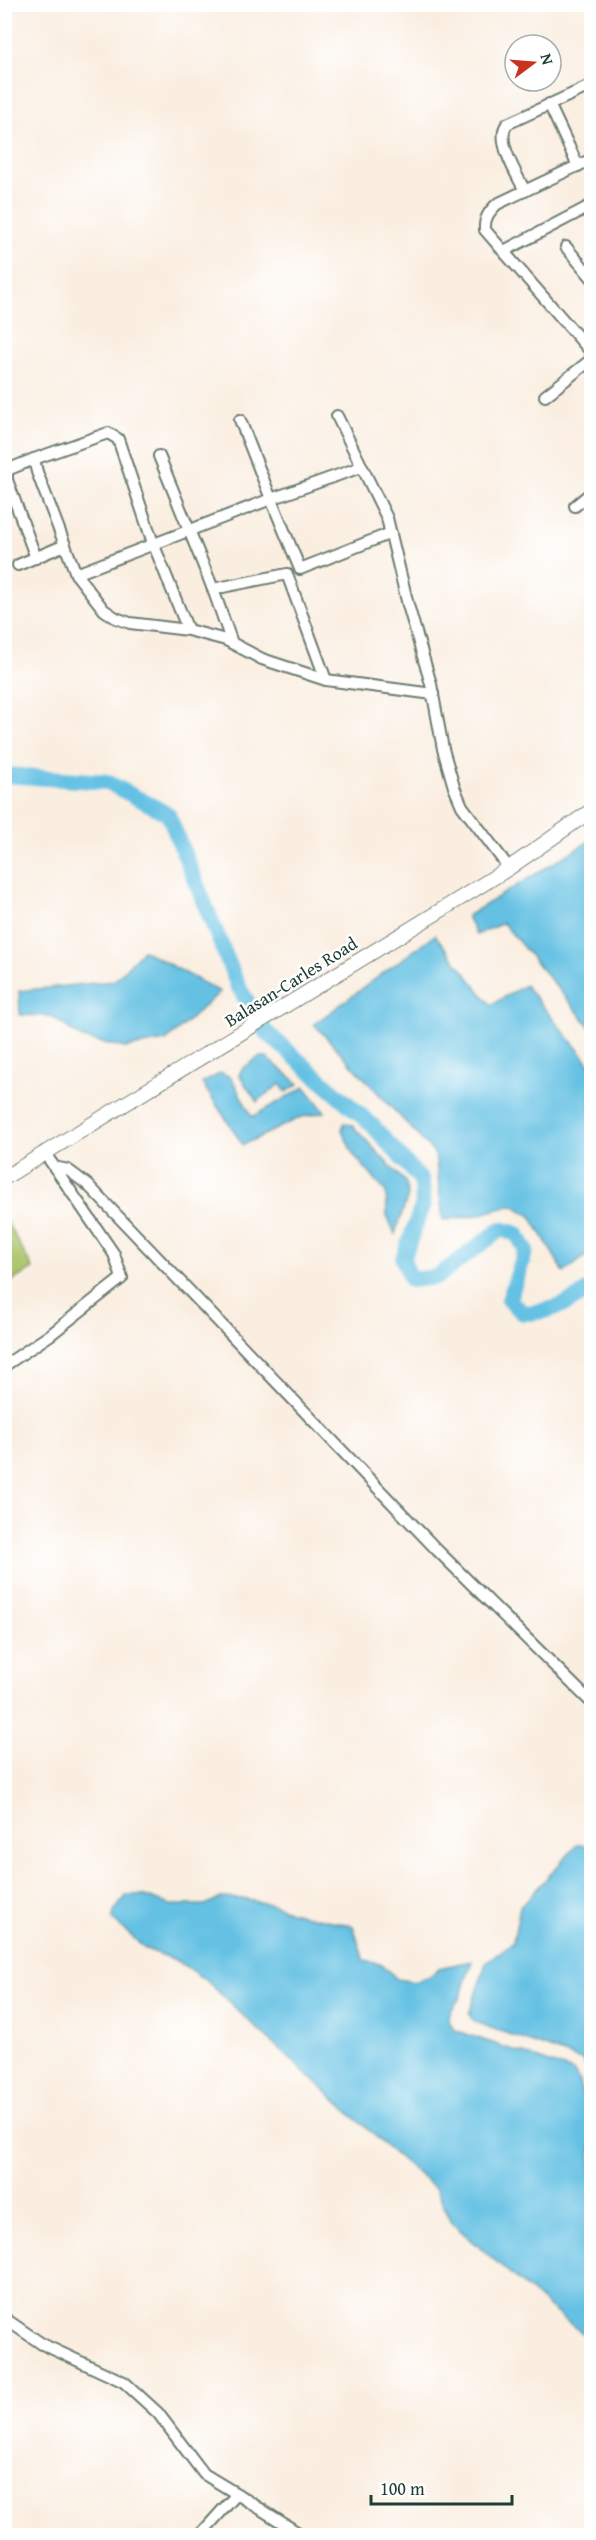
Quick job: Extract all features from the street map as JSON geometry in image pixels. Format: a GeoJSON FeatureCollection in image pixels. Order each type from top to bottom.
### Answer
{"type":"FeatureCollection","features":[{"type":"Feature","properties":{"kind":"main road","name":"Balasan-Carles Road"},"geometry":{"type":"LineString","coordinates":[[4,1178],[248,1031],[509,868],[591,810]]}},
{"type":"Feature","properties":{"kind":"street"},"geometry":{"type":"LineString","coordinates":[[525,191],[508,155],[502,135],[503,129],[507,124],[591,85]]}},
{"type":"Feature","properties":{"kind":"street"},"geometry":{"type":"LineString","coordinates":[[549,104],[578,166]]}},
{"type":"Feature","properties":{"kind":"street"},"geometry":{"type":"LineString","coordinates":[[591,159],[497,204],[484,223],[485,230],[591,353]]}},
{"type":"Feature","properties":{"kind":"street"},"geometry":{"type":"LineString","coordinates":[[504,251],[591,205]]}},
{"type":"Feature","properties":{"kind":"street"},"geometry":{"type":"LineString","coordinates":[[566,247],[591,278]]}},
{"type":"Feature","properties":{"kind":"street"},"geometry":{"type":"LineString","coordinates":[[545,396],[591,359]]}},
{"type":"Feature","properties":{"kind":"street"},"geometry":{"type":"LineString","coordinates":[[337,416],[387,518],[433,694],[443,749],[462,806],[509,868]]}},
{"type":"Feature","properties":{"kind":"street"},"geometry":{"type":"LineString","coordinates":[[240,420],[300,569]]}},
{"type":"Feature","properties":{"kind":"street"},"geometry":{"type":"LineString","coordinates":[[36,558],[7,480],[7,470],[108,433],[118,439],[153,543],[188,630]]}},
{"type":"Feature","properties":{"kind":"street"},"geometry":{"type":"LineString","coordinates":[[159,456],[213,589],[232,643]]}},
{"type":"Feature","properties":{"kind":"street"},"geometry":{"type":"LineString","coordinates":[[34,459],[36,472],[76,574],[104,610],[116,618],[130,623],[188,630],[232,643],[262,659],[326,680],[433,694]]}},
{"type":"Feature","properties":{"kind":"street"},"geometry":{"type":"LineString","coordinates":[[76,574],[270,498],[361,466]]}},
{"type":"Feature","properties":{"kind":"street"},"geometry":{"type":"LineString","coordinates":[[575,506],[591,492]]}},
{"type":"Feature","properties":{"kind":"street"},"geometry":{"type":"LineString","coordinates":[[213,589],[287,574],[391,533]]}},
{"type":"Feature","properties":{"kind":"street"},"geometry":{"type":"LineString","coordinates":[[18,565],[65,545]]}},
{"type":"Feature","properties":{"kind":"street"},"geometry":{"type":"LineString","coordinates":[[287,574],[326,680]]}},
{"type":"Feature","properties":{"kind":"street"},"geometry":{"type":"LineString","coordinates":[[4,1366],[50,1335],[122,1278],[114,1254],[44,1152]]}},
{"type":"Feature","properties":{"kind":"street"},"geometry":{"type":"LineString","coordinates":[[54,1167],[68,1170],[88,1185],[437,1550],[591,1703]]}},
{"type":"Feature","properties":{"kind":"street"},"geometry":{"type":"LineString","coordinates":[[4,2318],[42,2344],[124,2382],[158,2413],[204,2474],[303,2535]]}},
{"type":"Feature","properties":{"kind":"street"},"geometry":{"type":"LineString","coordinates":[[200,2535],[237,2494]]}},
{"type":"Feature","properties":{"kind":"green space"},"geometry":{"type":"Polygon","coordinates":[[[7,1222],[33,1269],[10,1282],[5,1272],[4,1223],[7,1222]]]}},
{"type":"Feature","properties":{"kind":"water"},"geometry":{"type":"Polygon","coordinates":[[[591,840],[591,1028],[503,923],[476,935],[467,916],[591,840]]]}},
{"type":"Feature","properties":{"kind":"water"},"geometry":{"type":"Polygon","coordinates":[[[435,935],[491,1005],[525,985],[591,1065],[591,1252],[564,1273],[531,1216],[513,1205],[473,1216],[443,1220],[435,1154],[314,1024],[435,935]]]}},
{"type":"Feature","properties":{"kind":"water"},"geometry":{"type":"Polygon","coordinates":[[[143,950],[220,992],[166,1041],[125,1048],[82,1038],[51,1016],[20,1015],[19,991],[114,981],[143,950]]]}},
{"type":"Feature","properties":{"kind":"water"},"geometry":{"type":"Polygon","coordinates":[[[259,1057],[266,1057],[299,1084],[286,1092],[280,1084],[257,1102],[239,1075],[242,1069],[259,1057]]]}},
{"type":"Feature","properties":{"kind":"water"},"geometry":{"type":"Polygon","coordinates":[[[221,1073],[231,1077],[252,1117],[305,1087],[325,1112],[301,1117],[243,1145],[202,1083],[221,1073]]]}},
{"type":"Feature","properties":{"kind":"water"},"geometry":{"type":"Polygon","coordinates":[[[344,1123],[352,1125],[406,1183],[408,1196],[395,1234],[387,1215],[386,1192],[353,1154],[342,1130],[344,1123]]]}},
{"type":"Feature","properties":{"kind":"water"},"geometry":{"type":"Polygon","coordinates":[[[578,1844],[591,1847],[591,2091],[584,2061],[474,2022],[469,2014],[486,1963],[513,1942],[520,1907],[578,1844]]]}},
{"type":"Feature","properties":{"kind":"water"},"geometry":{"type":"Polygon","coordinates":[[[127,1895],[142,1895],[170,1905],[205,1905],[220,1898],[242,1899],[276,1905],[290,1912],[353,1926],[364,1961],[381,1964],[397,1979],[415,1982],[430,1976],[439,1968],[472,1961],[460,1998],[448,2020],[455,2030],[573,2071],[579,2081],[591,2131],[591,2340],[551,2309],[453,2224],[435,2188],[269,2040],[208,1982],[176,1960],[146,1949],[112,1919],[115,1910],[127,1895]]]}},
{"type":"Feature","properties":{"kind":"waterway"},"geometry":{"type":"LineString","coordinates":[[4,775],[107,782],[168,814],[238,986],[265,1031],[372,1125],[422,1181],[423,1204],[403,1259],[411,1280],[437,1277],[501,1229],[517,1234],[526,1250],[509,1300],[523,1313],[560,1306],[577,1298],[592,1287]]}}]}
